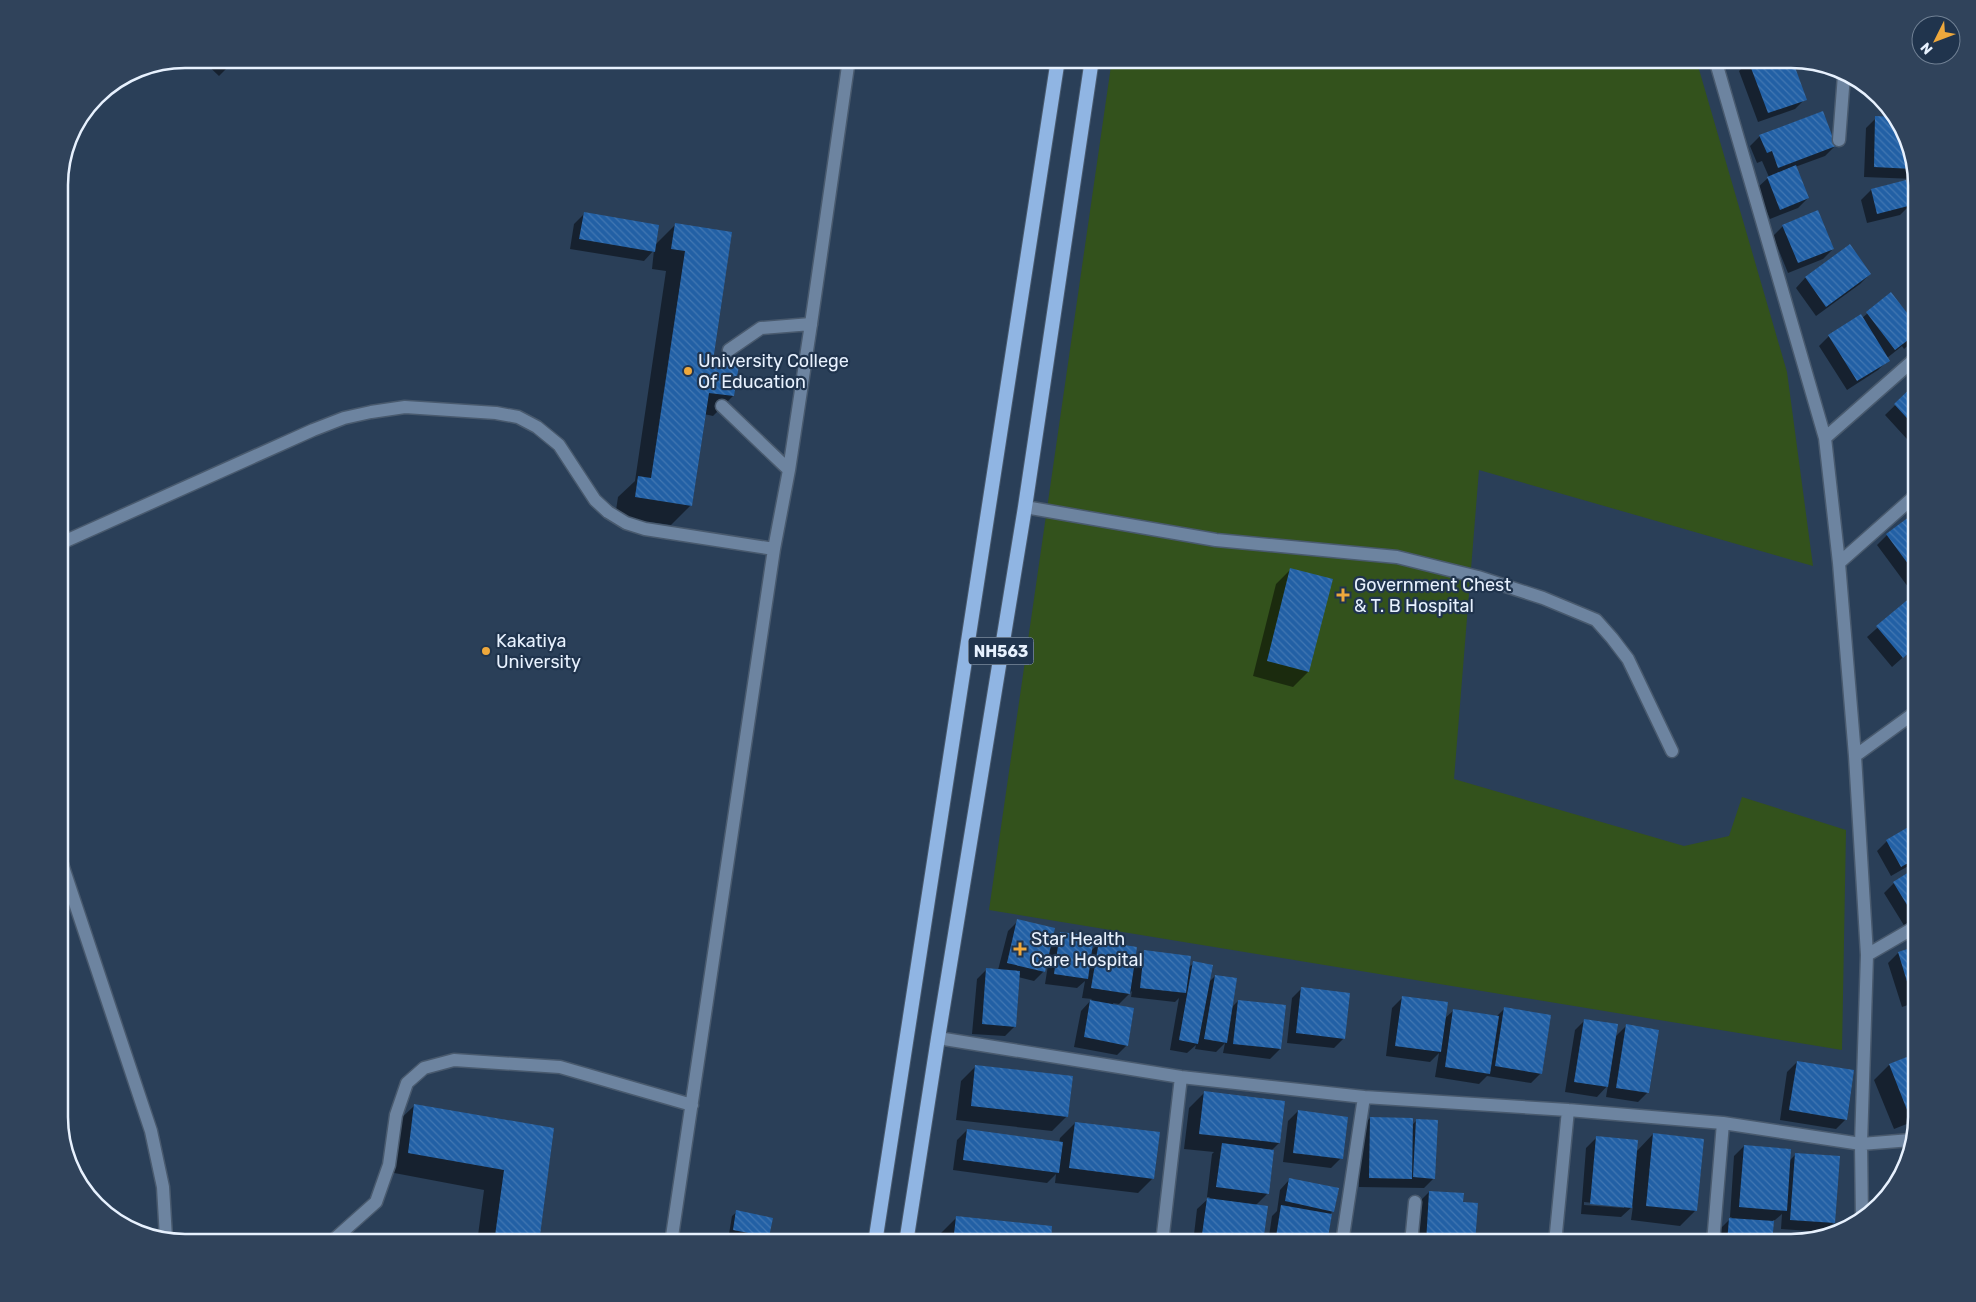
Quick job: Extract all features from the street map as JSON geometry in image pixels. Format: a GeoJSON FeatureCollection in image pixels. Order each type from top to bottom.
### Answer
{"type":"FeatureCollection","features":[{"type":"Feature","properties":{"kind":"highway","name":"NH563"},"geometry":{"type":"LineString","coordinates":[[876,1234],[1057,68]]}},
{"type":"Feature","properties":{"kind":"highway","name":"NH563"},"geometry":{"type":"LineString","coordinates":[[907,1234],[1025,507],[1091,68]]}},
{"type":"Feature","properties":{"kind":"street"},"geometry":{"type":"LineString","coordinates":[[672,1234],[774,549],[789,470],[811,324],[848,68]]}},
{"type":"Feature","properties":{"kind":"street"},"geometry":{"type":"LineString","coordinates":[[1718,68],[1825,438],[1839,563],[1855,756],[1867,954],[1861,1144],[1862,1211]]}},
{"type":"Feature","properties":{"kind":"street"},"geometry":{"type":"LineString","coordinates":[[1839,140],[1844,80]]}},
{"type":"Feature","properties":{"kind":"street"},"geometry":{"type":"LineString","coordinates":[[729,350],[761,328],[811,324]]}},
{"type":"Feature","properties":{"kind":"street"},"geometry":{"type":"LineString","coordinates":[[1825,438],[1909,365]]}},
{"type":"Feature","properties":{"kind":"street"},"geometry":{"type":"LineString","coordinates":[[722,406],[789,470]]}},
{"type":"Feature","properties":{"kind":"street"},"geometry":{"type":"LineString","coordinates":[[68,540],[313,430],[344,418],[371,412],[405,408],[496,413],[518,417],[537,427],[559,445],[595,500],[608,512],[626,523],[645,529],[774,549]]}},
{"type":"Feature","properties":{"kind":"street"},"geometry":{"type":"LineString","coordinates":[[1839,563],[1909,501]]}},
{"type":"Feature","properties":{"kind":"street"},"geometry":{"type":"LineString","coordinates":[[1025,507],[1216,540],[1397,557],[1478,577],[1543,598],[1596,620],[1612,638],[1628,659],[1672,751]]}},
{"type":"Feature","properties":{"kind":"street"},"geometry":{"type":"LineString","coordinates":[[1855,756],[1909,717]]}},
{"type":"Feature","properties":{"kind":"street"},"geometry":{"type":"LineString","coordinates":[[68,882],[151,1131],[163,1187],[166,1233]]}},
{"type":"Feature","properties":{"kind":"street"},"geometry":{"type":"LineString","coordinates":[[1867,954],[1909,930]]}},
{"type":"Feature","properties":{"kind":"street"},"geometry":{"type":"LineString","coordinates":[[938,1038],[1181,1077],[1364,1097],[1568,1110],[1723,1123],[1861,1144],[1907,1140]]}},
{"type":"Feature","properties":{"kind":"street"},"geometry":{"type":"LineString","coordinates":[[340,1234],[376,1202],[388,1165],[396,1115],[407,1083],[424,1068],[454,1060],[560,1067],[692,1104]]}},
{"type":"Feature","properties":{"kind":"street"},"geometry":{"type":"LineString","coordinates":[[1163,1234],[1181,1077]]}},
{"type":"Feature","properties":{"kind":"street"},"geometry":{"type":"LineString","coordinates":[[1343,1234],[1364,1097]]}},
{"type":"Feature","properties":{"kind":"street"},"geometry":{"type":"LineString","coordinates":[[1556,1234],[1568,1110]]}},
{"type":"Feature","properties":{"kind":"street"},"geometry":{"type":"LineString","coordinates":[[1714,1234],[1723,1123]]}},
{"type":"Feature","properties":{"kind":"street"},"geometry":{"type":"LineString","coordinates":[[1412,1234],[1415,1202]]}},
{"type":"Feature","properties":{"kind":"green space"},"geometry":{"type":"Polygon","coordinates":[[[1111,68],[1699,68],[1787,372],[1813,566],[1479,470],[1454,779],[1684,846],[1729,836],[1742,797],[1846,830],[1842,1050],[989,910],[1111,68]]]}},
{"type":"Feature","properties":{"kind":"building"},"geometry":{"type":"Polygon","coordinates":[[[1751,68],[1795,68],[1807,100],[1768,113],[1751,68]]]}},
{"type":"Feature","properties":{"kind":"building"},"geometry":{"type":"Polygon","coordinates":[[[1823,111],[1836,146],[1778,168],[1772,151],[1767,153],[1759,135],[1823,111]]]}},
{"type":"Feature","properties":{"kind":"building"},"geometry":{"type":"Polygon","coordinates":[[[1875,116],[1887,117],[1902,147],[1907,169],[1874,167],[1875,116]]]}},
{"type":"Feature","properties":{"kind":"building"},"geometry":{"type":"Polygon","coordinates":[[[1796,165],[1809,198],[1780,210],[1767,177],[1796,165]]]}},
{"type":"Feature","properties":{"kind":"building"},"geometry":{"type":"Polygon","coordinates":[[[1906,180],[1909,192],[1909,206],[1877,214],[1871,189],[1906,180]]]}},
{"type":"Feature","properties":{"kind":"building"},"geometry":{"type":"Polygon","coordinates":[[[1818,210],[1834,249],[1798,263],[1782,225],[1818,210]]]}},
{"type":"Feature","properties":{"kind":"building"},"geometry":{"type":"Polygon","coordinates":[[[584,212],[659,225],[655,252],[579,239],[584,212]]]}},
{"type":"Feature","properties":{"kind":"building"},"geometry":{"type":"Polygon","coordinates":[[[675,223],[732,232],[713,361],[739,365],[734,396],[709,393],[692,506],[635,497],[638,476],[651,478],[685,251],[671,249],[675,223]]]}},
{"type":"Feature","properties":{"kind":"building"},"geometry":{"type":"Polygon","coordinates":[[[1850,244],[1871,274],[1826,307],[1805,277],[1850,244]]]}},
{"type":"Feature","properties":{"kind":"building"},"geometry":{"type":"Polygon","coordinates":[[[1891,292],[1909,316],[1909,339],[1895,350],[1866,312],[1891,292]]]}},
{"type":"Feature","properties":{"kind":"building"},"geometry":{"type":"Polygon","coordinates":[[[1861,314],[1890,361],[1857,381],[1828,335],[1861,314]]]}},
{"type":"Feature","properties":{"kind":"building"},"geometry":{"type":"Polygon","coordinates":[[[1909,390],[1909,420],[1894,404],[1909,390]]]}},
{"type":"Feature","properties":{"kind":"building"},"geometry":{"type":"Polygon","coordinates":[[[1909,517],[1909,565],[1886,534],[1909,517]]]}},
{"type":"Feature","properties":{"kind":"building"},"geometry":{"type":"Polygon","coordinates":[[[1290,568],[1333,579],[1309,672],[1267,661],[1290,568]]]}},
{"type":"Feature","properties":{"kind":"building"},"geometry":{"type":"Polygon","coordinates":[[[1909,599],[1909,653],[1903,658],[1876,626],[1909,599]]]}},
{"type":"Feature","properties":{"kind":"building"},"geometry":{"type":"Polygon","coordinates":[[[1909,827],[1909,862],[1901,867],[1886,840],[1909,827]]]}},
{"type":"Feature","properties":{"kind":"building"},"geometry":{"type":"Polygon","coordinates":[[[1909,872],[1909,908],[1893,882],[1909,872]]]}},
{"type":"Feature","properties":{"kind":"building"},"geometry":{"type":"Polygon","coordinates":[[[1017,919],[1055,928],[1045,972],[1007,963],[1017,919]]]}},
{"type":"Feature","properties":{"kind":"building"},"geometry":{"type":"Polygon","coordinates":[[[1060,932],[1094,936],[1088,979],[1054,974],[1060,932]]]}},
{"type":"Feature","properties":{"kind":"building"},"geometry":{"type":"Polygon","coordinates":[[[1099,941],[1137,947],[1130,994],[1091,988],[1099,941]]]}},
{"type":"Feature","properties":{"kind":"building"},"geometry":{"type":"Polygon","coordinates":[[[1909,949],[1909,988],[1898,952],[1909,949]]]}},
{"type":"Feature","properties":{"kind":"building"},"geometry":{"type":"Polygon","coordinates":[[[1144,950],[1191,956],[1186,993],[1140,988],[1144,950]]]}},
{"type":"Feature","properties":{"kind":"building"},"geometry":{"type":"Polygon","coordinates":[[[1193,961],[1213,965],[1198,1044],[1179,1040],[1193,961]]]}},
{"type":"Feature","properties":{"kind":"building"},"geometry":{"type":"Polygon","coordinates":[[[986,968],[1020,971],[1016,1027],[982,1024],[986,968]]]}},
{"type":"Feature","properties":{"kind":"building"},"geometry":{"type":"Polygon","coordinates":[[[1215,975],[1237,978],[1227,1043],[1204,1039],[1215,975]]]}},
{"type":"Feature","properties":{"kind":"building"},"geometry":{"type":"Polygon","coordinates":[[[1301,987],[1350,993],[1345,1039],[1296,1033],[1301,987]]]}},
{"type":"Feature","properties":{"kind":"building"},"geometry":{"type":"Polygon","coordinates":[[[1402,996],[1448,1002],[1441,1052],[1395,1046],[1402,996]]]}},
{"type":"Feature","properties":{"kind":"building"},"geometry":{"type":"Polygon","coordinates":[[[1090,1000],[1134,1008],[1128,1046],[1084,1037],[1090,1000]]]}},
{"type":"Feature","properties":{"kind":"building"},"geometry":{"type":"Polygon","coordinates":[[[1238,1000],[1286,1005],[1281,1049],[1233,1044],[1238,1000]]]}},
{"type":"Feature","properties":{"kind":"building"},"geometry":{"type":"Polygon","coordinates":[[[1504,1007],[1551,1015],[1542,1074],[1495,1066],[1504,1007]]]}},
{"type":"Feature","properties":{"kind":"building"},"geometry":{"type":"Polygon","coordinates":[[[1453,1009],[1499,1016],[1490,1074],[1445,1067],[1453,1009]]]}},
{"type":"Feature","properties":{"kind":"building"},"geometry":{"type":"Polygon","coordinates":[[[1584,1019],[1618,1024],[1608,1087],[1574,1082],[1584,1019]]]}},
{"type":"Feature","properties":{"kind":"building"},"geometry":{"type":"Polygon","coordinates":[[[1626,1024],[1659,1030],[1649,1093],[1616,1088],[1626,1024]]]}},
{"type":"Feature","properties":{"kind":"building"},"geometry":{"type":"Polygon","coordinates":[[[1909,1056],[1909,1115],[1889,1064],[1909,1056]]]}},
{"type":"Feature","properties":{"kind":"building"},"geometry":{"type":"Polygon","coordinates":[[[1797,1061],[1854,1070],[1847,1120],[1789,1110],[1797,1061]]]}},
{"type":"Feature","properties":{"kind":"building"},"geometry":{"type":"Polygon","coordinates":[[[975,1065],[1073,1076],[1068,1117],[971,1106],[975,1065]]]}},
{"type":"Feature","properties":{"kind":"building"},"geometry":{"type":"Polygon","coordinates":[[[1204,1091],[1285,1101],[1280,1143],[1199,1134],[1204,1091]]]}},
{"type":"Feature","properties":{"kind":"building"},"geometry":{"type":"Polygon","coordinates":[[[414,1104],[554,1128],[540,1234],[495,1234],[504,1170],[408,1153],[414,1104]]]}},
{"type":"Feature","properties":{"kind":"building"},"geometry":{"type":"Polygon","coordinates":[[[1298,1110],[1348,1117],[1343,1159],[1293,1153],[1298,1110]]]}},
{"type":"Feature","properties":{"kind":"building"},"geometry":{"type":"Polygon","coordinates":[[[1370,1117],[1413,1118],[1412,1179],[1369,1178],[1370,1117]]]}},
{"type":"Feature","properties":{"kind":"building"},"geometry":{"type":"Polygon","coordinates":[[[1416,1119],[1438,1120],[1435,1179],[1413,1177],[1416,1119]]]}},
{"type":"Feature","properties":{"kind":"building"},"geometry":{"type":"Polygon","coordinates":[[[1075,1122],[1160,1132],[1154,1179],[1069,1168],[1075,1122]]]}},
{"type":"Feature","properties":{"kind":"building"},"geometry":{"type":"Polygon","coordinates":[[[967,1129],[1063,1142],[1059,1173],[963,1160],[967,1129]]]}},
{"type":"Feature","properties":{"kind":"building"},"geometry":{"type":"Polygon","coordinates":[[[1653,1133],[1704,1139],[1697,1211],[1646,1206],[1653,1133]]]}},
{"type":"Feature","properties":{"kind":"building"},"geometry":{"type":"Polygon","coordinates":[[[1596,1136],[1638,1140],[1632,1208],[1590,1204],[1596,1136]]]}},
{"type":"Feature","properties":{"kind":"building"},"geometry":{"type":"Polygon","coordinates":[[[1222,1143],[1274,1150],[1269,1194],[1216,1187],[1222,1143]]]}},
{"type":"Feature","properties":{"kind":"building"},"geometry":{"type":"Polygon","coordinates":[[[1744,1145],[1791,1149],[1787,1211],[1739,1207],[1744,1145]]]}},
{"type":"Feature","properties":{"kind":"building"},"geometry":{"type":"Polygon","coordinates":[[[1795,1153],[1840,1156],[1835,1223],[1790,1220],[1795,1153]]]}},
{"type":"Feature","properties":{"kind":"building"},"geometry":{"type":"Polygon","coordinates":[[[1289,1178],[1339,1188],[1334,1212],[1285,1201],[1289,1178]]]}},
{"type":"Feature","properties":{"kind":"building"},"geometry":{"type":"Polygon","coordinates":[[[1429,1191],[1464,1193],[1463,1202],[1478,1203],[1476,1234],[1427,1234],[1429,1191]]]}},
{"type":"Feature","properties":{"kind":"building"},"geometry":{"type":"Polygon","coordinates":[[[1207,1198],[1268,1206],[1264,1234],[1202,1234],[1207,1198]]]}},
{"type":"Feature","properties":{"kind":"building"},"geometry":{"type":"Polygon","coordinates":[[[1281,1205],[1332,1214],[1329,1234],[1276,1234],[1281,1205]]]}},
{"type":"Feature","properties":{"kind":"building"},"geometry":{"type":"Polygon","coordinates":[[[736,1210],[773,1218],[770,1234],[754,1234],[733,1230],[736,1210]]]}},
{"type":"Feature","properties":{"kind":"building"},"geometry":{"type":"Polygon","coordinates":[[[956,1216],[1052,1226],[1052,1234],[954,1234],[956,1216]]]}},
{"type":"Feature","properties":{"kind":"building"},"geometry":{"type":"Polygon","coordinates":[[[1729,1218],[1774,1221],[1773,1234],[1728,1234],[1729,1218]]]}},
{"type":"Feature","properties":{"kind":"place","name":"University College Of Education"},"geometry":{"type":"Point","coordinates":[688,371]}},
{"type":"Feature","properties":{"kind":"place","name":"Government Chest & T. B Hospital"},"geometry":{"type":"Point","coordinates":[1343,595]}},
{"type":"Feature","properties":{"kind":"place","name":"Kakatiya University"},"geometry":{"type":"Point","coordinates":[486,651]}},
{"type":"Feature","properties":{"kind":"place","name":"Star Health Care Hospital"},"geometry":{"type":"Point","coordinates":[1020,949]}}]}
